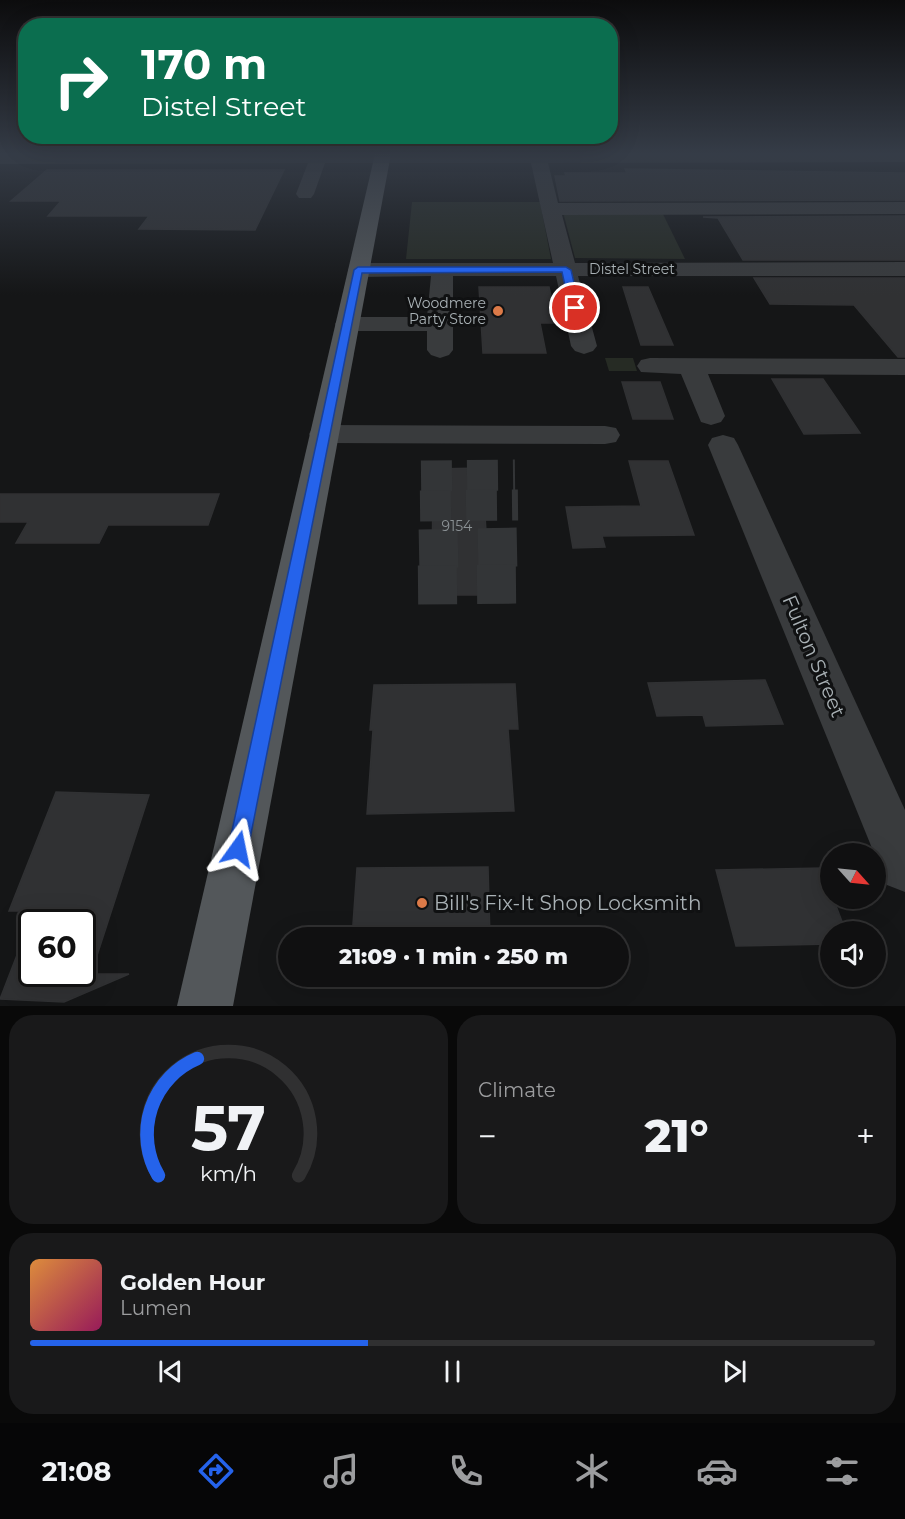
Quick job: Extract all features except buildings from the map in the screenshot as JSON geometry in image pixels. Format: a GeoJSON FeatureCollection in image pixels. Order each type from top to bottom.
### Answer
{"type":"FeatureCollection","features":[{"type":"Feature","properties":{"kind":"main road"},"geometry":{"type":"LineString","coordinates":[[205,1006],[358,270],[377,201]]}},
{"type":"Feature","properties":{"kind":"street"},"geometry":{"type":"LineString","coordinates":[[549,201],[584,346]]}},
{"type":"Feature","properties":{"kind":"street"},"geometry":{"type":"LineString","coordinates":[[551,209],[905,208]]}},
{"type":"Feature","properties":{"kind":"street","name":"Distel Street"},"geometry":{"type":"LineString","coordinates":[[358,270],[905,269]]}},
{"type":"Feature","properties":{"kind":"street"},"geometry":{"type":"LineString","coordinates":[[440,350],[442,270]]}},
{"type":"Feature","properties":{"kind":"street"},"geometry":{"type":"LineString","coordinates":[[347,324],[440,324]]}},
{"type":"Feature","properties":{"kind":"street"},"geometry":{"type":"LineString","coordinates":[[650,366],[905,367]]}},
{"type":"Feature","properties":{"kind":"street","name":"Fulton Street"},"geometry":{"type":"LineString","coordinates":[[691,366],[905,867]]}},
{"type":"Feature","properties":{"kind":"street"},"geometry":{"type":"LineString","coordinates":[[324,434],[604,435]]}},
{"type":"Feature","properties":{"kind":"shaded area"},"geometry":{"type":"Polygon","coordinates":[[[412,202],[540,202],[551,259],[406,259],[412,202]]]}},
{"type":"Feature","properties":{"kind":"shaded area"},"geometry":{"type":"Polygon","coordinates":[[[563,212],[662,212],[685,259],[575,258],[563,212]]]}},
{"type":"Feature","properties":{"kind":"shaded area"},"geometry":{"type":"Polygon","coordinates":[[[605,358],[633,358],[637,371],[609,371],[605,358]]]}},
{"type":"Feature","properties":{"kind":"tunnel"},"geometry":{"type":"LineString","coordinates":[[421,476],[515,475]]}},
{"type":"Feature","properties":{"kind":"tunnel"},"geometry":{"type":"LineString","coordinates":[[420,506],[518,505]]}},
{"type":"Feature","properties":{"kind":"tunnel"},"geometry":{"type":"LineString","coordinates":[[419,549],[523,547]]}},
{"type":"Feature","properties":{"kind":"tunnel"},"geometry":{"type":"LineString","coordinates":[[418,585],[528,584]]}},
{"type":"Feature","properties":{"kind":"place","name":"Woodmere Party Store"},"geometry":{"type":"Point","coordinates":[498,311]}},
{"type":"Feature","properties":{"kind":"place","name":"Bill's Fix-It Shop Locksmith"},"geometry":{"type":"Point","coordinates":[422,903]}},
{"type":"Feature","properties":{"kind":"route"},"geometry":{"type":"LineString","coordinates":[[238,849],[358,270],[566,270],[575,308]]}}]}
